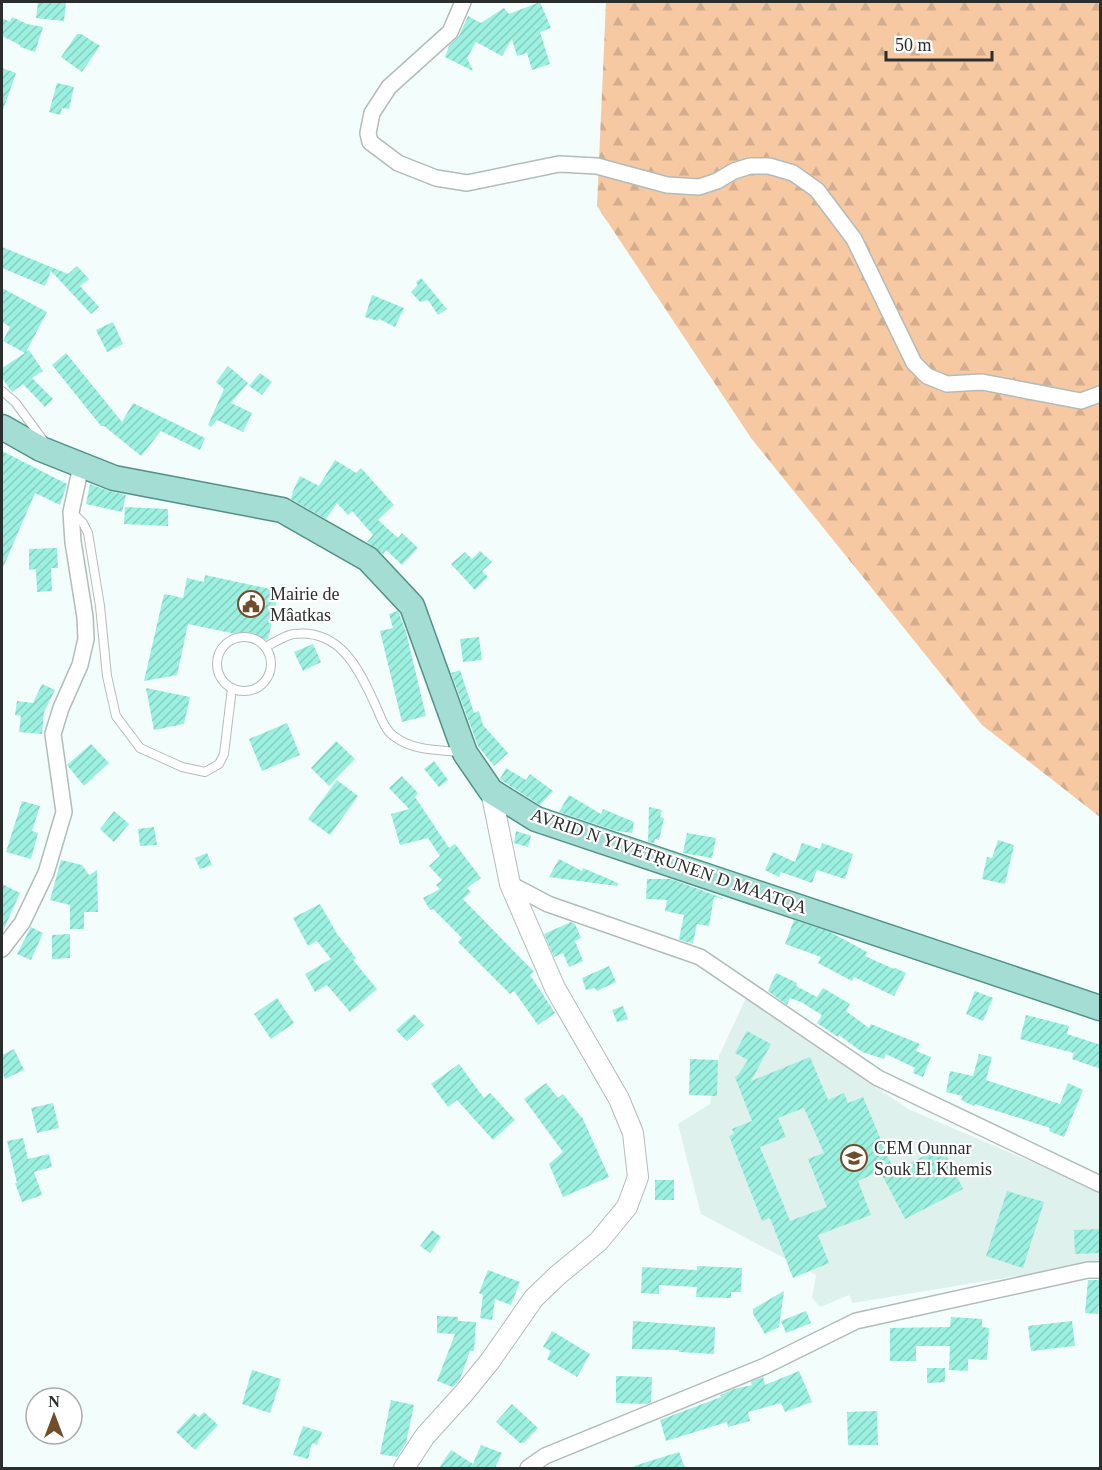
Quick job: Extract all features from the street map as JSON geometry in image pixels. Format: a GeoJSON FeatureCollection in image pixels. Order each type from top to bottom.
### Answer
{"type":"FeatureCollection","features":[{"type":"Feature","properties":{"kind":"main road","name":"AVRID N YIVETṚUNEN D MAATQA"},"geometry":{"type":"LineString","coordinates":[[2,427],[53,454],[114,478],[282,510],[368,559],[412,606],[465,753],[491,791],[536,819],[1101,1008]]}},
{"type":"Feature","properties":{"kind":"street"},"geometry":{"type":"LineString","coordinates":[[463,2],[450,32],[389,87],[372,112],[368,133],[370,142],[398,163],[436,178],[467,183],[559,164],[597,166],[667,184],[699,187],[750,166],[769,166],[793,173],[817,190],[854,239],[914,363],[927,376],[947,384],[982,382],[1081,401],[1101,394]]}},
{"type":"Feature","properties":{"kind":"street"},"geometry":{"type":"LineString","coordinates":[[2,949],[22,923],[46,873],[64,812],[53,734],[61,708],[80,665],[87,639],[71,512],[81,466]]}},
{"type":"Feature","properties":{"kind":"street"},"geometry":{"type":"LineString","coordinates":[[404,1468],[425,1436],[490,1361],[534,1298],[598,1242],[627,1207],[638,1177],[633,1133],[619,1099],[555,988],[510,884],[491,791]]}},
{"type":"Feature","properties":{"kind":"street"},"geometry":{"type":"LineString","coordinates":[[510,884],[548,904],[700,957],[878,1078],[1101,1185]]}},
{"type":"Feature","properties":{"kind":"street"},"geometry":{"type":"LineString","coordinates":[[528,1468],[545,1456],[765,1366],[856,1322],[1088,1270],[1101,1270]]}},
{"type":"Feature","properties":{"kind":"lane"},"geometry":{"type":"LineString","coordinates":[[2,391],[15,402],[53,454]]}},
{"type":"Feature","properties":{"kind":"lane"},"geometry":{"type":"LineString","coordinates":[[71,512],[83,523],[88,534],[100,606],[107,676],[116,716],[140,748],[182,768],[205,772],[219,764],[224,754],[232,688]]}},
{"type":"Feature","properties":{"kind":"lane"},"geometry":{"type":"LineString","coordinates":[[265,647],[292,634],[310,634],[328,638],[346,652],[370,692],[387,729],[393,736],[405,743],[426,749],[465,753]]}},
{"type":"Feature","properties":{"kind":"lane"},"geometry":{"type":"LineString","coordinates":[[245,637],[254,639],[265,647],[271,658],[271,666],[264,682],[249,691],[240,691],[224,683],[219,676],[217,666],[221,649],[227,642],[245,637]]}},
{"type":"Feature","properties":{"kind":"shaded area","name":"CEM Ounnar Souk El Khemis"},"geometry":{"type":"Polygon","coordinates":[[[746,998],[908,1109],[1100,1191],[1100,1263],[1064,1266],[853,1303],[849,1295],[820,1307],[812,1298],[816,1275],[701,1214],[678,1124],[710,1104],[719,1056],[746,998]]]}},
{"type":"Feature","properties":{"kind":"green space"},"geometry":{"type":"Polygon","coordinates":[[[606,2],[1100,2],[1100,817],[982,725],[751,438],[597,206],[606,2]]]}},
{"type":"Feature","properties":{"kind":"building"},"geometry":{"type":"Polygon","coordinates":[[[38,2],[66,2],[64,21],[36,18],[38,2]]]}},
{"type":"Feature","properties":{"kind":"building"},"geometry":{"type":"Polygon","coordinates":[[[540,2],[551,28],[540,32],[550,64],[532,70],[527,53],[517,56],[512,39],[502,56],[476,42],[467,58],[473,71],[445,57],[449,46],[459,36],[468,16],[481,23],[504,8],[509,14],[540,2]]]}},
{"type":"Feature","properties":{"kind":"building"},"geometry":{"type":"Polygon","coordinates":[[[12,17],[27,24],[43,27],[35,52],[20,47],[2,36],[2,18],[10,22],[12,17]]]}},
{"type":"Feature","properties":{"kind":"building"},"geometry":{"type":"Polygon","coordinates":[[[77,34],[81,34],[100,46],[82,72],[61,57],[77,34]]]}},
{"type":"Feature","properties":{"kind":"building"},"geometry":{"type":"Polygon","coordinates":[[[2,68],[16,73],[3,110],[2,110],[2,68]]]}},
{"type":"Feature","properties":{"kind":"building"},"geometry":{"type":"Polygon","coordinates":[[[57,83],[74,87],[69,109],[62,108],[60,115],[49,112],[57,83]]]}},
{"type":"Feature","properties":{"kind":"building"},"geometry":{"type":"Polygon","coordinates":[[[2,247],[68,274],[77,266],[89,279],[80,286],[99,307],[91,314],[51,271],[45,286],[2,268],[2,247]]]}},
{"type":"Feature","properties":{"kind":"building"},"geometry":{"type":"Polygon","coordinates":[[[421,278],[447,309],[438,315],[428,300],[420,302],[411,292],[421,278]]]}},
{"type":"Feature","properties":{"kind":"building"},"geometry":{"type":"Polygon","coordinates":[[[2,288],[47,312],[26,352],[29,350],[43,371],[32,378],[53,399],[45,407],[23,384],[12,392],[2,378],[2,368],[25,353],[3,341],[10,327],[2,322],[2,288]]]}},
{"type":"Feature","properties":{"kind":"building"},"geometry":{"type":"Polygon","coordinates":[[[372,295],[404,308],[395,327],[379,319],[378,321],[365,317],[372,295]]]}},
{"type":"Feature","properties":{"kind":"building"},"geometry":{"type":"Polygon","coordinates":[[[113,322],[123,344],[107,352],[96,330],[113,322]]]}},
{"type":"Feature","properties":{"kind":"building"},"geometry":{"type":"Polygon","coordinates":[[[66,353],[122,422],[133,403],[205,438],[200,450],[161,431],[141,456],[101,426],[52,365],[66,353]]]}},
{"type":"Feature","properties":{"kind":"building"},"geometry":{"type":"Polygon","coordinates":[[[228,366],[248,383],[231,403],[252,413],[243,432],[217,420],[211,427],[208,425],[224,389],[216,382],[228,366]]]}},
{"type":"Feature","properties":{"kind":"building"},"geometry":{"type":"Polygon","coordinates":[[[260,373],[272,382],[262,395],[249,386],[260,373]]]}},
{"type":"Feature","properties":{"kind":"building"},"geometry":{"type":"Polygon","coordinates":[[[2,451],[67,484],[60,505],[35,493],[2,570],[2,451]]]}},
{"type":"Feature","properties":{"kind":"building"},"geometry":{"type":"Polygon","coordinates":[[[335,460],[356,473],[361,468],[394,505],[378,520],[398,538],[402,533],[418,548],[402,565],[386,550],[383,554],[367,542],[373,535],[352,511],[348,515],[337,503],[326,519],[291,499],[300,476],[319,486],[335,460]]]}},
{"type":"Feature","properties":{"kind":"building"},"geometry":{"type":"Polygon","coordinates":[[[90,484],[126,495],[122,512],[86,504],[90,484]]]}},
{"type":"Feature","properties":{"kind":"building"},"geometry":{"type":"Polygon","coordinates":[[[125,507],[168,509],[168,526],[124,524],[125,507]]]}},
{"type":"Feature","properties":{"kind":"building"},"geometry":{"type":"Polygon","coordinates":[[[57,548],[58,568],[51,568],[52,591],[37,592],[36,569],[29,570],[29,549],[57,548]]]}},
{"type":"Feature","properties":{"kind":"building"},"geometry":{"type":"Polygon","coordinates":[[[480,551],[492,562],[482,571],[488,577],[475,590],[451,564],[465,552],[472,559],[480,551]]]}},
{"type":"Feature","properties":{"kind":"building"},"geometry":{"type":"Polygon","coordinates":[[[205,575],[275,590],[277,599],[268,639],[188,624],[177,675],[144,681],[164,594],[183,598],[187,578],[204,582],[205,575]]]}},
{"type":"Feature","properties":{"kind":"building"},"geometry":{"type":"Polygon","coordinates":[[[398,611],[406,632],[426,716],[402,722],[380,631],[393,628],[389,614],[398,611]]]}},
{"type":"Feature","properties":{"kind":"building"},"geometry":{"type":"Polygon","coordinates":[[[479,637],[482,660],[463,662],[460,639],[479,637]]]}},
{"type":"Feature","properties":{"kind":"building"},"geometry":{"type":"Polygon","coordinates":[[[313,644],[321,662],[303,671],[294,652],[313,644]]]}},
{"type":"Feature","properties":{"kind":"building"},"geometry":{"type":"Polygon","coordinates":[[[460,670],[474,713],[479,711],[483,725],[508,753],[494,766],[478,746],[451,673],[460,670]]]}},
{"type":"Feature","properties":{"kind":"building"},"geometry":{"type":"Polygon","coordinates":[[[42,684],[55,690],[44,712],[42,734],[19,732],[21,716],[15,715],[17,701],[33,703],[42,684]]]}},
{"type":"Feature","properties":{"kind":"building"},"geometry":{"type":"Polygon","coordinates":[[[146,688],[190,697],[184,724],[154,730],[146,688]]]}},
{"type":"Feature","properties":{"kind":"building"},"geometry":{"type":"Polygon","coordinates":[[[287,723],[300,755],[262,771],[249,739],[287,723]]]}},
{"type":"Feature","properties":{"kind":"building"},"geometry":{"type":"Polygon","coordinates":[[[336,741],[355,759],[329,786],[311,768],[336,741]]]}},
{"type":"Feature","properties":{"kind":"building"},"geometry":{"type":"Polygon","coordinates":[[[91,744],[109,763],[84,786],[67,765],[91,744]]]}},
{"type":"Feature","properties":{"kind":"building"},"geometry":{"type":"Polygon","coordinates":[[[434,761],[448,780],[439,787],[424,769],[434,761]]]}},
{"type":"Feature","properties":{"kind":"building"},"geometry":{"type":"Polygon","coordinates":[[[506,768],[526,780],[530,774],[553,791],[540,805],[500,779],[506,768]]]}},
{"type":"Feature","properties":{"kind":"building"},"geometry":{"type":"Polygon","coordinates":[[[402,776],[418,793],[415,797],[449,848],[455,844],[481,878],[467,888],[471,892],[463,899],[534,972],[530,975],[555,1013],[538,1025],[514,991],[510,994],[458,942],[462,938],[433,909],[430,910],[423,898],[440,889],[436,885],[442,880],[429,866],[440,856],[428,838],[400,845],[391,814],[409,809],[389,788],[402,776]]]}},
{"type":"Feature","properties":{"kind":"building"},"geometry":{"type":"Polygon","coordinates":[[[337,780],[358,796],[330,835],[308,819],[337,780]]]}},
{"type":"Feature","properties":{"kind":"building"},"geometry":{"type":"Polygon","coordinates":[[[569,795],[601,814],[603,809],[634,822],[632,833],[616,831],[559,812],[569,795]]]}},
{"type":"Feature","properties":{"kind":"building"},"geometry":{"type":"Polygon","coordinates":[[[22,801],[40,806],[32,831],[38,833],[31,859],[6,852],[22,801]]]}},
{"type":"Feature","properties":{"kind":"building"},"geometry":{"type":"Polygon","coordinates":[[[649,807],[662,810],[660,817],[664,818],[659,840],[655,839],[654,843],[648,842],[649,807]]]}},
{"type":"Feature","properties":{"kind":"building"},"geometry":{"type":"Polygon","coordinates":[[[114,811],[129,824],[114,842],[100,829],[114,811]]]}},
{"type":"Feature","properties":{"kind":"building"},"geometry":{"type":"Polygon","coordinates":[[[154,827],[157,845],[140,846],[138,829],[154,827]]]}},
{"type":"Feature","properties":{"kind":"building"},"geometry":{"type":"Polygon","coordinates":[[[516,831],[531,836],[528,847],[514,843],[516,831]]]}},
{"type":"Feature","properties":{"kind":"building"},"geometry":{"type":"Polygon","coordinates":[[[687,833],[716,838],[712,858],[683,853],[687,833]]]}},
{"type":"Feature","properties":{"kind":"building"},"geometry":{"type":"Polygon","coordinates":[[[998,840],[1014,845],[1005,884],[982,879],[987,857],[992,858],[998,840]]]}},
{"type":"Feature","properties":{"kind":"building"},"geometry":{"type":"Polygon","coordinates":[[[802,843],[820,849],[822,843],[853,854],[845,879],[817,870],[812,883],[781,872],[779,877],[765,870],[773,852],[795,862],[802,843]]]}},
{"type":"Feature","properties":{"kind":"building"},"geometry":{"type":"Polygon","coordinates":[[[207,853],[212,865],[200,869],[195,858],[207,853]]]}},
{"type":"Feature","properties":{"kind":"building"},"geometry":{"type":"Polygon","coordinates":[[[559,859],[582,871],[583,868],[618,883],[617,886],[549,877],[559,859]]]}},
{"type":"Feature","properties":{"kind":"building"},"geometry":{"type":"Polygon","coordinates":[[[61,860],[82,865],[89,875],[97,870],[98,912],[84,912],[84,929],[70,929],[70,905],[50,900],[61,860]]]}},
{"type":"Feature","properties":{"kind":"building"},"geometry":{"type":"Polygon","coordinates":[[[647,879],[671,879],[725,899],[714,897],[709,926],[697,924],[693,943],[686,942],[679,939],[684,915],[665,911],[667,900],[646,899],[647,879]]]}},
{"type":"Feature","properties":{"kind":"building"},"geometry":{"type":"Polygon","coordinates":[[[2,884],[20,893],[2,933],[2,884]]]}},
{"type":"Feature","properties":{"kind":"building"},"geometry":{"type":"Polygon","coordinates":[[[320,904],[337,934],[356,958],[353,960],[377,989],[350,1012],[327,985],[315,992],[305,974],[331,959],[317,941],[308,946],[293,918],[320,904]]]}},
{"type":"Feature","properties":{"kind":"building"},"geometry":{"type":"Polygon","coordinates":[[[794,920],[830,932],[867,952],[865,956],[906,973],[894,996],[854,977],[852,981],[818,963],[821,957],[785,944],[794,920]]]}},
{"type":"Feature","properties":{"kind":"building"},"geometry":{"type":"Polygon","coordinates":[[[571,922],[575,924],[581,938],[575,941],[583,961],[569,967],[563,953],[554,957],[544,934],[571,922]]]}},
{"type":"Feature","properties":{"kind":"building"},"geometry":{"type":"Polygon","coordinates":[[[31,927],[43,933],[31,960],[17,954],[31,927]]]}},
{"type":"Feature","properties":{"kind":"building"},"geometry":{"type":"Polygon","coordinates":[[[70,934],[70,958],[52,959],[52,935],[70,934]]]}},
{"type":"Feature","properties":{"kind":"building"},"geometry":{"type":"Polygon","coordinates":[[[609,966],[616,982],[597,991],[595,988],[586,990],[582,978],[609,966]]]}},
{"type":"Feature","properties":{"kind":"building"},"geometry":{"type":"Polygon","coordinates":[[[776,973],[797,983],[796,986],[817,997],[823,988],[850,1004],[846,1011],[869,1028],[871,1024],[920,1044],[916,1051],[931,1057],[923,1077],[913,1073],[915,1068],[886,1054],[884,1059],[862,1052],[839,1035],[838,1037],[817,1023],[822,1015],[801,1002],[790,998],[787,1005],[768,991],[776,973]]]}},
{"type":"Feature","properties":{"kind":"building"},"geometry":{"type":"Polygon","coordinates":[[[975,991],[993,998],[983,1021],[966,1014],[975,991]]]}},
{"type":"Feature","properties":{"kind":"building"},"geometry":{"type":"Polygon","coordinates":[[[277,998],[294,1023],[271,1039],[254,1014],[277,998]]]}},
{"type":"Feature","properties":{"kind":"building"},"geometry":{"type":"Polygon","coordinates":[[[623,1006],[628,1019],[617,1022],[612,1010],[623,1006]]]}},
{"type":"Feature","properties":{"kind":"building"},"geometry":{"type":"Polygon","coordinates":[[[414,1014],[424,1025],[407,1041],[396,1030],[414,1014]]]}},
{"type":"Feature","properties":{"kind":"building"},"geometry":{"type":"Polygon","coordinates":[[[1026,1015],[1069,1026],[1067,1034],[1101,1045],[1101,1069],[1072,1059],[1074,1053],[1020,1039],[1026,1015]]]}},
{"type":"Feature","properties":{"kind":"building"},"geometry":{"type":"Polygon","coordinates":[[[747,1031],[771,1044],[751,1081],[810,1057],[828,1100],[844,1093],[848,1103],[863,1097],[894,1171],[942,1147],[963,1189],[905,1219],[880,1171],[858,1181],[871,1215],[818,1235],[829,1263],[793,1278],[770,1218],[762,1221],[729,1136],[734,1134],[732,1129],[752,1121],[735,1077],[748,1060],[735,1053],[747,1031]],[[804,1108],[778,1118],[786,1137],[760,1147],[790,1221],[827,1207],[808,1159],[824,1153],[804,1108]]]}},
{"type":"Feature","properties":{"kind":"building"},"geometry":{"type":"Polygon","coordinates":[[[14,1049],[24,1070],[5,1079],[2,1071],[2,1055],[14,1049]]]}},
{"type":"Feature","properties":{"kind":"building"},"geometry":{"type":"Polygon","coordinates":[[[979,1054],[992,1057],[986,1080],[1060,1104],[1068,1083],[1083,1090],[1064,1137],[1049,1131],[1050,1128],[975,1104],[974,1106],[961,1100],[963,1096],[946,1092],[950,1071],[973,1076],[979,1054]]]}},
{"type":"Feature","properties":{"kind":"building"},"geometry":{"type":"Polygon","coordinates":[[[690,1059],[718,1060],[717,1096],[689,1095],[690,1059]]]}},
{"type":"Feature","properties":{"kind":"building"},"geometry":{"type":"Polygon","coordinates":[[[459,1064],[484,1098],[490,1093],[515,1120],[493,1140],[457,1100],[448,1107],[431,1084],[459,1064]]]}},
{"type":"Feature","properties":{"kind":"building"},"geometry":{"type":"Polygon","coordinates":[[[546,1083],[558,1098],[563,1094],[582,1117],[609,1177],[563,1197],[549,1164],[563,1152],[524,1099],[546,1083]]]}},
{"type":"Feature","properties":{"kind":"building"},"geometry":{"type":"Polygon","coordinates":[[[53,1103],[59,1128],[37,1133],[31,1108],[53,1103]]]}},
{"type":"Feature","properties":{"kind":"building"},"geometry":{"type":"Polygon","coordinates":[[[23,1138],[28,1159],[49,1154],[52,1167],[34,1172],[42,1195],[22,1202],[15,1183],[17,1183],[7,1141],[23,1138]]]}},
{"type":"Feature","properties":{"kind":"building"},"geometry":{"type":"Polygon","coordinates":[[[655,1180],[674,1180],[674,1200],[655,1200],[655,1180]]]}},
{"type":"Feature","properties":{"kind":"building"},"geometry":{"type":"Polygon","coordinates":[[[1007,1191],[1044,1202],[1023,1268],[986,1256],[1007,1191]]]}},
{"type":"Feature","properties":{"kind":"building"},"geometry":{"type":"Polygon","coordinates":[[[1101,1229],[1101,1253],[1075,1254],[1074,1230],[1101,1229]]]}},
{"type":"Feature","properties":{"kind":"building"},"geometry":{"type":"Polygon","coordinates":[[[432,1230],[441,1237],[430,1253],[420,1246],[432,1230]]]}},
{"type":"Feature","properties":{"kind":"building"},"geometry":{"type":"Polygon","coordinates":[[[697,1266],[742,1268],[741,1292],[731,1292],[731,1298],[696,1297],[697,1287],[659,1285],[659,1294],[641,1293],[642,1267],[697,1270],[697,1266]]]}},
{"type":"Feature","properties":{"kind":"building"},"geometry":{"type":"Polygon","coordinates":[[[488,1270],[520,1282],[511,1305],[495,1299],[492,1320],[480,1318],[483,1295],[479,1293],[488,1270]]]}},
{"type":"Feature","properties":{"kind":"building"},"geometry":{"type":"Polygon","coordinates":[[[1088,1280],[1101,1280],[1098,1314],[1085,1313],[1088,1280]]]}},
{"type":"Feature","properties":{"kind":"building"},"geometry":{"type":"Polygon","coordinates":[[[784,1291],[779,1327],[765,1334],[753,1314],[753,1309],[784,1291]]]}},
{"type":"Feature","properties":{"kind":"building"},"geometry":{"type":"Polygon","coordinates":[[[806,1311],[811,1323],[786,1333],[781,1321],[806,1311]]]}},
{"type":"Feature","properties":{"kind":"building"},"geometry":{"type":"Polygon","coordinates":[[[437,1316],[458,1317],[458,1321],[476,1322],[474,1351],[470,1351],[460,1379],[453,1387],[437,1381],[455,1334],[437,1333],[437,1316]]]}},
{"type":"Feature","properties":{"kind":"building"},"geometry":{"type":"Polygon","coordinates":[[[951,1317],[982,1319],[982,1327],[989,1328],[987,1360],[968,1359],[968,1371],[949,1370],[950,1346],[916,1346],[916,1361],[890,1361],[890,1328],[950,1327],[951,1317]]]}},
{"type":"Feature","properties":{"kind":"building"},"geometry":{"type":"Polygon","coordinates":[[[633,1321],[715,1327],[714,1354],[679,1352],[679,1350],[632,1349],[633,1321]]]}},
{"type":"Feature","properties":{"kind":"building"},"geometry":{"type":"Polygon","coordinates":[[[1072,1321],[1075,1346],[1031,1351],[1028,1326],[1072,1321]]]}},
{"type":"Feature","properties":{"kind":"building"},"geometry":{"type":"Polygon","coordinates":[[[552,1331],[590,1354],[577,1377],[547,1359],[551,1351],[543,1347],[552,1331]]]}},
{"type":"Feature","properties":{"kind":"building"},"geometry":{"type":"Polygon","coordinates":[[[927,1368],[945,1368],[945,1382],[927,1383],[927,1368]]]}},
{"type":"Feature","properties":{"kind":"building"},"geometry":{"type":"Polygon","coordinates":[[[252,1370],[281,1379],[270,1413],[242,1404],[252,1370]]]}},
{"type":"Feature","properties":{"kind":"building"},"geometry":{"type":"Polygon","coordinates":[[[799,1371],[812,1402],[785,1412],[781,1403],[748,1412],[750,1421],[728,1427],[727,1422],[666,1441],[660,1420],[721,1397],[720,1395],[734,1389],[752,1385],[751,1382],[763,1377],[765,1385],[799,1371]]]}},
{"type":"Feature","properties":{"kind":"building"},"geometry":{"type":"Polygon","coordinates":[[[616,1376],[652,1377],[651,1402],[647,1404],[616,1403],[616,1376]]]}},
{"type":"Feature","properties":{"kind":"building"},"geometry":{"type":"Polygon","coordinates":[[[391,1400],[414,1405],[406,1443],[397,1457],[380,1454],[391,1400]]]}},
{"type":"Feature","properties":{"kind":"building"},"geometry":{"type":"Polygon","coordinates":[[[512,1404],[538,1428],[524,1443],[520,1443],[496,1422],[512,1404]]]}},
{"type":"Feature","properties":{"kind":"building"},"geometry":{"type":"Polygon","coordinates":[[[877,1411],[878,1445],[848,1445],[847,1412],[877,1411]]]}},
{"type":"Feature","properties":{"kind":"building"},"geometry":{"type":"Polygon","coordinates":[[[204,1412],[218,1425],[195,1450],[176,1432],[194,1413],[199,1417],[204,1412]]]}},
{"type":"Feature","properties":{"kind":"building"},"geometry":{"type":"Polygon","coordinates":[[[303,1426],[322,1432],[317,1445],[312,1443],[308,1459],[293,1455],[303,1426]]]}},
{"type":"Feature","properties":{"kind":"building"},"geometry":{"type":"Polygon","coordinates":[[[481,1445],[502,1453],[495,1468],[439,1468],[451,1450],[473,1464],[481,1445]]]}},
{"type":"Feature","properties":{"kind":"building"},"geometry":{"type":"Polygon","coordinates":[[[679,1452],[685,1468],[635,1468],[634,1466],[679,1452]]]}},
{"type":"Feature","properties":{"kind":"place","name":"Mairie de Mâatkas"},"geometry":{"type":"Point","coordinates":[251,604]}},
{"type":"Feature","properties":{"kind":"place","name":"CEM Ounnar Souk El Khemis"},"geometry":{"type":"Point","coordinates":[854,1158]}}]}
